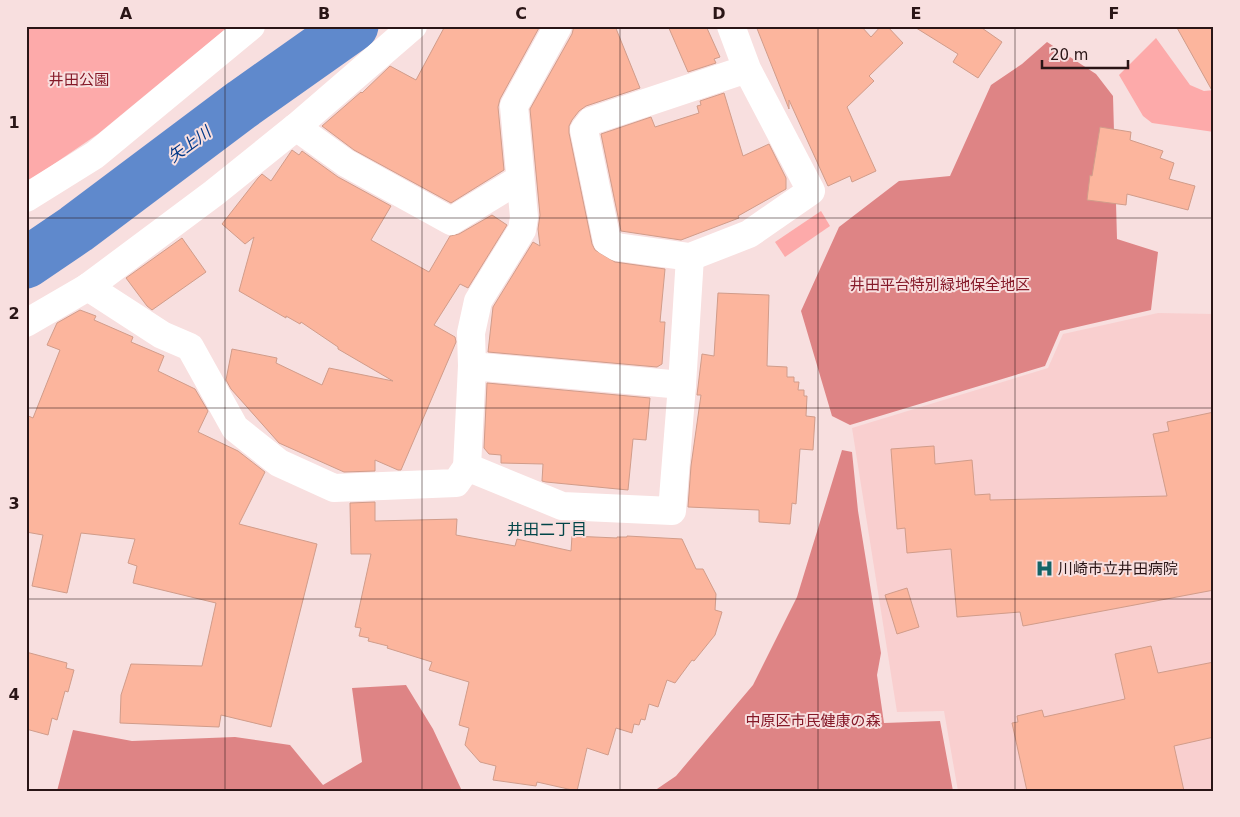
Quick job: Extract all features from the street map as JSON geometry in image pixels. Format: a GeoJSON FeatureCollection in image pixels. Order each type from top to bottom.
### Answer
{"type":"FeatureCollection","features":[{"type":"Feature","properties":{"kind":"street"},"geometry":{"type":"LineString","coordinates":[[26,198],[95,155],[252,26]]}},
{"type":"Feature","properties":{"kind":"street"},"geometry":{"type":"LineString","coordinates":[[26,323],[88,287],[214,193],[296,127],[414,26]]}},
{"type":"Feature","properties":{"kind":"street"},"geometry":{"type":"LineString","coordinates":[[88,287],[162,335],[190,347],[234,428],[280,463],[334,488],[456,483],[467,467],[472,366],[471,333],[478,301],[522,230],[524,217],[514,106],[558,26]]}},
{"type":"Feature","properties":{"kind":"street"},"geometry":{"type":"LineString","coordinates":[[731,26],[747,69],[811,191],[749,234],[690,257],[617,247],[607,241],[584,130],[591,121],[747,69]]}},
{"type":"Feature","properties":{"kind":"street"},"geometry":{"type":"LineString","coordinates":[[296,127],[346,163],[451,221],[520,179]]}},
{"type":"Feature","properties":{"kind":"street"},"geometry":{"type":"LineString","coordinates":[[467,467],[562,506],[672,511],[690,257]]}},
{"type":"Feature","properties":{"kind":"street"},"geometry":{"type":"LineString","coordinates":[[472,366],[682,386]]}},
{"type":"Feature","properties":{"kind":"shaded area","name":"川崎市立井田病院"},"geometry":{"type":"Polygon","coordinates":[[[1158,313],[1214,314],[1214,791],[958,791],[944,711],[897,712],[852,428],[1048,368],[1063,334],[1158,313]]]}},
{"type":"Feature","properties":{"kind":"green space","name":"井田公園"},"geometry":{"type":"Polygon","coordinates":[[[26,26],[229,26],[98,134],[26,183],[26,26]]]}},
{"type":"Feature","properties":{"kind":"green space"},"geometry":{"type":"Polygon","coordinates":[[[1156,38],[1190,85],[1204,91],[1214,90],[1214,132],[1152,123],[1143,116],[1119,75],[1156,38]]]}},
{"type":"Feature","properties":{"kind":"green space","name":"井田平台特別緑地保全地区"},"geometry":{"type":"Polygon","coordinates":[[[1047,42],[1096,74],[1113,96],[1117,239],[1158,252],[1151,310],[1060,331],[1045,366],[850,425],[832,416],[801,311],[839,227],[899,181],[950,176],[991,85],[1022,64],[1047,42]]]}},
{"type":"Feature","properties":{"kind":"green space"},"geometry":{"type":"Polygon","coordinates":[[[821,211],[830,226],[785,257],[775,242],[821,211]]]}},
{"type":"Feature","properties":{"kind":"green space","name":"中原区市民健康の森"},"geometry":{"type":"Polygon","coordinates":[[[842,450],[852,452],[858,511],[881,653],[877,675],[884,723],[940,721],[953,791],[654,791],[676,776],[753,685],[797,597],[842,450]]]}},
{"type":"Feature","properties":{"kind":"green space"},"geometry":{"type":"Polygon","coordinates":[[[406,685],[433,729],[462,791],[57,791],[73,730],[132,741],[235,737],[290,745],[323,785],[362,762],[352,688],[406,685]]]}},
{"type":"Feature","properties":{"kind":"building"},"geometry":{"type":"Polygon","coordinates":[[[445,26],[540,26],[500,99],[498,107],[504,170],[451,203],[354,150],[322,126],[362,93],[390,66],[416,80],[445,26]]]}},
{"type":"Feature","properties":{"kind":"building"},"geometry":{"type":"Polygon","coordinates":[[[574,26],[615,26],[640,88],[586,106],[572,120],[569,126],[569,133],[592,244],[595,250],[615,262],[665,269],[660,322],[665,322],[662,364],[657,367],[488,352],[493,307],[533,242],[540,246],[538,229],[540,215],[530,109],[572,34],[574,26]]]}},
{"type":"Feature","properties":{"kind":"building"},"geometry":{"type":"Polygon","coordinates":[[[668,26],[706,26],[720,57],[714,59],[716,63],[688,72],[668,26]]]}},
{"type":"Feature","properties":{"kind":"building"},"geometry":{"type":"Polygon","coordinates":[[[756,26],[861,26],[871,37],[881,26],[887,26],[903,43],[869,76],[874,81],[847,107],[876,171],[852,182],[850,176],[828,186],[789,100],[789,109],[756,26]]]}},
{"type":"Feature","properties":{"kind":"building"},"geometry":{"type":"Polygon","coordinates":[[[913,26],[979,26],[1002,42],[978,78],[953,62],[958,54],[913,26]]]}},
{"type":"Feature","properties":{"kind":"building"},"geometry":{"type":"Polygon","coordinates":[[[1176,26],[1214,26],[1214,94],[1176,26]]]}},
{"type":"Feature","properties":{"kind":"building"},"geometry":{"type":"Polygon","coordinates":[[[724,93],[743,156],[769,144],[786,178],[786,189],[738,216],[739,218],[681,240],[621,231],[601,134],[651,117],[655,127],[699,113],[697,106],[701,105],[700,101],[724,93]]]}},
{"type":"Feature","properties":{"kind":"building"},"geometry":{"type":"Polygon","coordinates":[[[1100,127],[1131,132],[1130,140],[1163,151],[1160,158],[1174,163],[1169,179],[1195,186],[1188,210],[1127,194],[1126,205],[1087,200],[1100,127]]]}},
{"type":"Feature","properties":{"kind":"building"},"geometry":{"type":"Polygon","coordinates":[[[292,150],[299,155],[302,151],[338,177],[391,206],[371,240],[429,272],[450,236],[459,234],[492,215],[507,225],[468,288],[460,284],[434,325],[455,337],[456,342],[401,470],[375,460],[375,471],[344,472],[279,443],[231,389],[226,380],[232,349],[277,358],[276,363],[322,385],[329,368],[393,381],[338,349],[338,347],[301,322],[300,324],[286,316],[286,318],[239,291],[254,237],[245,244],[222,224],[262,174],[271,181],[292,150]]]}},
{"type":"Feature","properties":{"kind":"building"},"geometry":{"type":"Polygon","coordinates":[[[182,238],[206,272],[152,310],[126,278],[182,238]]]}},
{"type":"Feature","properties":{"kind":"building"},"geometry":{"type":"Polygon","coordinates":[[[718,293],[769,295],[767,366],[787,367],[787,377],[794,377],[794,382],[799,382],[798,390],[804,390],[804,396],[807,396],[806,416],[815,417],[813,450],[800,449],[796,504],[792,503],[790,524],[759,522],[759,510],[688,507],[691,466],[701,395],[697,395],[702,354],[714,356],[718,293]]]}},
{"type":"Feature","properties":{"kind":"building"},"geometry":{"type":"Polygon","coordinates":[[[80,310],[96,316],[94,320],[133,337],[131,342],[164,356],[158,371],[195,389],[208,411],[198,432],[238,451],[265,472],[239,524],[317,544],[271,727],[221,715],[219,727],[120,723],[121,695],[131,664],[202,666],[216,603],[133,583],[137,566],[128,563],[135,539],[81,533],[67,593],[32,586],[43,535],[26,532],[26,415],[33,418],[60,350],[47,345],[57,323],[80,310]]]}},
{"type":"Feature","properties":{"kind":"building"},"geometry":{"type":"Polygon","coordinates":[[[487,383],[650,398],[646,440],[633,439],[628,490],[542,481],[543,464],[501,463],[501,455],[489,454],[484,448],[487,383]]]}},
{"type":"Feature","properties":{"kind":"building"},"geometry":{"type":"Polygon","coordinates":[[[1214,412],[1214,590],[1023,626],[1020,612],[957,617],[951,549],[907,553],[905,528],[897,529],[891,449],[934,446],[935,464],[972,460],[975,495],[990,494],[990,500],[1167,496],[1153,434],[1169,431],[1167,422],[1214,412]]]}},
{"type":"Feature","properties":{"kind":"building"},"geometry":{"type":"Polygon","coordinates":[[[375,502],[375,521],[457,519],[456,535],[515,546],[517,539],[571,551],[572,536],[682,539],[696,569],[703,569],[716,594],[715,610],[722,612],[715,635],[694,661],[692,660],[675,683],[667,680],[658,707],[649,704],[645,720],[641,719],[639,725],[634,724],[632,733],[616,728],[608,755],[587,748],[577,791],[537,782],[536,786],[493,780],[496,766],[480,762],[465,745],[469,728],[459,725],[469,682],[429,670],[432,662],[368,641],[369,638],[359,636],[361,628],[355,627],[371,554],[351,554],[350,503],[375,502]]]}},
{"type":"Feature","properties":{"kind":"building"},"geometry":{"type":"Polygon","coordinates":[[[907,588],[919,627],[897,634],[885,595],[907,588]]]}},
{"type":"Feature","properties":{"kind":"building"},"geometry":{"type":"Polygon","coordinates":[[[1151,646],[1158,673],[1214,662],[1214,737],[1174,746],[1184,791],[1027,791],[1012,723],[1018,722],[1017,716],[1042,710],[1044,717],[1125,699],[1115,654],[1151,646]]]}},
{"type":"Feature","properties":{"kind":"building"},"geometry":{"type":"Polygon","coordinates":[[[26,652],[67,663],[66,668],[74,670],[68,692],[65,691],[57,720],[52,718],[48,735],[26,729],[26,652]]]}},
{"type":"Feature","properties":{"kind":"waterway","name":"矢上川"},"geometry":{"type":"LineString","coordinates":[[26,263],[76,229],[244,103],[353,26]]}},
{"type":"Feature","properties":{"kind":"place","name":"川崎市立井田病院"},"geometry":{"type":"Point","coordinates":[1044,569]}},
{"type":"Feature","properties":{"kind":"district","name":"井田二丁目"},"geometry":{"type":"Point","coordinates":[547,529]}}]}
